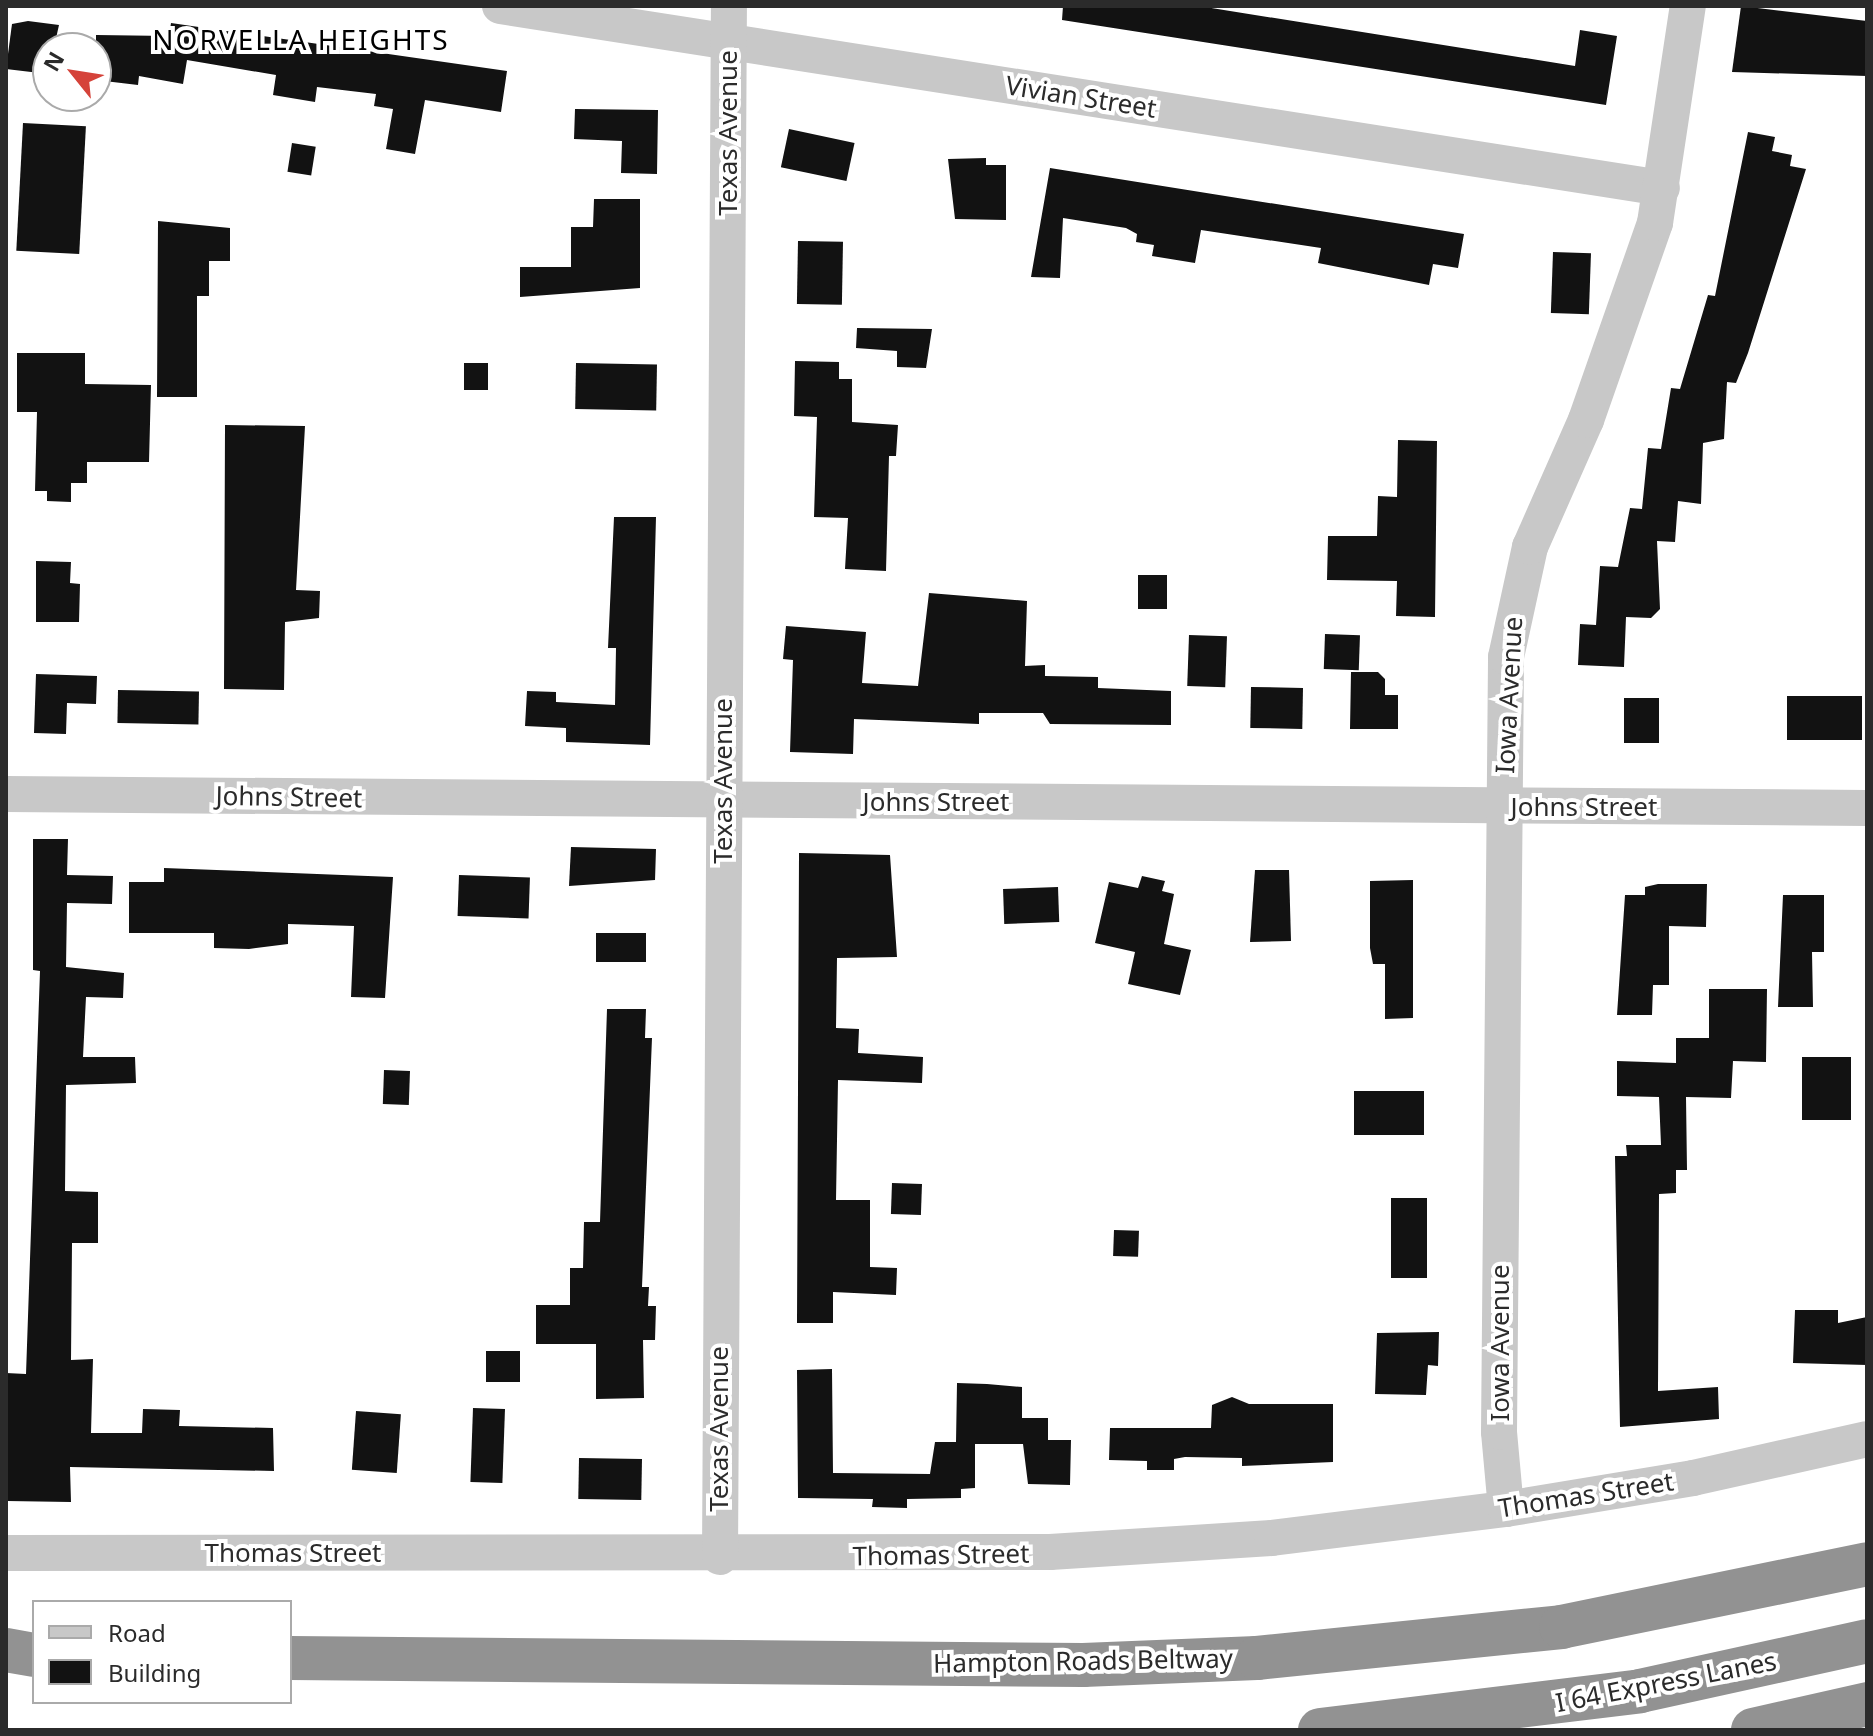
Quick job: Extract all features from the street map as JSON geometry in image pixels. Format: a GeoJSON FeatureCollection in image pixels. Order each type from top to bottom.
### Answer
{"type":"FeatureCollection","features":[{"type":"Feature","properties":{"kind":"highway","name":"Hampton Roads Beltway"},"geometry":{"type":"LineString","coordinates":[[292,1658],[1083,1665],[1257,1658],[1561,1627],[1867,1564]]}},
{"type":"Feature","properties":{"kind":"highway","name":"I 64 Express Lanes"},"geometry":{"type":"LineString","coordinates":[[1320,1730],[1640,1691],[1867,1641]]}},
{"type":"Feature","properties":{"kind":"highway"},"geometry":{"type":"LineString","coordinates":[[6,1653],[32,1656]]}},
{"type":"Feature","properties":{"kind":"highway"},"geometry":{"type":"LineString","coordinates":[[1753,1730],[1867,1704]]}},
{"type":"Feature","properties":{"kind":"street","name":"Vivian Street"},"geometry":{"type":"LineString","coordinates":[[500,6],[1662,188]]}},
{"type":"Feature","properties":{"kind":"street","name":"Texas Avenue"},"geometry":{"type":"LineString","coordinates":[[720,1557],[729,6]]}},
{"type":"Feature","properties":{"kind":"street","name":"Iowa Avenue"},"geometry":{"type":"LineString","coordinates":[[1506,1509],[1499,1432],[1506,657],[1515,601],[1642,268],[1662,188],[1688,6]]}},
{"type":"Feature","properties":{"kind":"street","name":"Johns Street"},"geometry":{"type":"LineString","coordinates":[[6,794],[723,802],[1867,808]]}},
{"type":"Feature","properties":{"kind":"street","name":"Thomas Street"},"geometry":{"type":"LineString","coordinates":[[6,1553],[720,1557],[1050,1552],[1272,1538],[1506,1509],[1693,1478],[1867,1439]]}},
{"type":"Feature","properties":{"kind":"building"},"geometry":{"type":"Polygon","coordinates":[[[1063,6],[1199,6],[1575,66],[1580,30],[1617,36],[1606,105],[1062,20],[1063,6]]]}},
{"type":"Feature","properties":{"kind":"building"},"geometry":{"type":"Polygon","coordinates":[[[1741,6],[1867,21],[1867,76],[1732,72],[1741,6]]]}},
{"type":"Feature","properties":{"kind":"building"},"geometry":{"type":"Polygon","coordinates":[[[28,21],[59,25],[57,32],[32,32],[32,72],[6,69],[12,24],[28,21]]]}},
{"type":"Feature","properties":{"kind":"building"},"geometry":{"type":"Polygon","coordinates":[[[171,23],[507,71],[501,112],[425,100],[415,154],[386,149],[393,109],[374,106],[376,94],[317,87],[315,102],[273,95],[276,75],[187,60],[183,84],[139,76],[138,85],[112,82],[112,35],[169,36],[171,23]]]}},
{"type":"Feature","properties":{"kind":"building"},"geometry":{"type":"Polygon","coordinates":[[[575,109],[658,110],[657,174],[621,173],[622,141],[574,139],[575,109]]]}},
{"type":"Feature","properties":{"kind":"building"},"geometry":{"type":"Polygon","coordinates":[[[23,123],[86,126],[79,254],[16,251],[23,123]]]}},
{"type":"Feature","properties":{"kind":"building"},"geometry":{"type":"Polygon","coordinates":[[[789,129],[855,143],[846,181],[781,167],[789,129]]]}},
{"type":"Feature","properties":{"kind":"building"},"geometry":{"type":"Polygon","coordinates":[[[1748,132],[1775,137],[1772,151],[1792,155],[1790,166],[1806,169],[1748,353],[1736,383],[1727,382],[1724,439],[1703,443],[1701,504],[1678,501],[1675,542],[1657,541],[1660,609],[1651,618],[1626,617],[1624,667],[1578,665],[1580,624],[1596,625],[1600,566],[1618,567],[1630,508],[1642,509],[1648,448],[1661,449],[1671,388],[1680,389],[1708,295],[1715,296],[1748,132]]]}},
{"type":"Feature","properties":{"kind":"building"},"geometry":{"type":"Polygon","coordinates":[[[292,143],[316,147],[311,175],[287,172],[292,143]]]}},
{"type":"Feature","properties":{"kind":"building"},"geometry":{"type":"Polygon","coordinates":[[[986,158],[986,165],[1006,165],[1006,220],[955,219],[948,159],[986,158]]]}},
{"type":"Feature","properties":{"kind":"building"},"geometry":{"type":"Polygon","coordinates":[[[1050,168],[1464,234],[1458,268],[1433,264],[1429,285],[1318,263],[1321,248],[1201,230],[1195,263],[1152,256],[1154,245],[1136,242],[1137,234],[1126,228],[1063,218],[1060,278],[1031,277],[1050,168]]]}},
{"type":"Feature","properties":{"kind":"building"},"geometry":{"type":"Polygon","coordinates":[[[594,199],[640,199],[640,288],[520,297],[520,267],[571,267],[571,227],[593,227],[594,199]]]}},
{"type":"Feature","properties":{"kind":"building"},"geometry":{"type":"Polygon","coordinates":[[[158,221],[230,228],[230,261],[209,261],[209,296],[197,296],[197,397],[157,397],[158,221]]]}},
{"type":"Feature","properties":{"kind":"building"},"geometry":{"type":"Polygon","coordinates":[[[798,241],[843,242],[842,305],[797,304],[798,241]]]}},
{"type":"Feature","properties":{"kind":"building"},"geometry":{"type":"Polygon","coordinates":[[[1553,252],[1591,253],[1589,314],[1551,313],[1553,252]]]}},
{"type":"Feature","properties":{"kind":"building"},"geometry":{"type":"Polygon","coordinates":[[[857,328],[932,329],[926,368],[897,367],[897,351],[856,348],[857,328]]]}},
{"type":"Feature","properties":{"kind":"building"},"geometry":{"type":"Polygon","coordinates":[[[17,353],[85,353],[85,384],[151,385],[149,462],[87,462],[87,483],[71,483],[71,502],[47,501],[47,491],[35,491],[37,412],[17,412],[17,353]]]}},
{"type":"Feature","properties":{"kind":"building"},"geometry":{"type":"Polygon","coordinates":[[[795,361],[839,362],[839,379],[852,379],[852,422],[898,425],[896,456],[889,456],[886,571],[845,569],[848,518],[814,517],[817,417],[794,416],[795,361]]]}},
{"type":"Feature","properties":{"kind":"building"},"geometry":{"type":"Polygon","coordinates":[[[464,363],[488,363],[488,390],[464,390],[464,363]]]}},
{"type":"Feature","properties":{"kind":"building"},"geometry":{"type":"Polygon","coordinates":[[[576,363],[657,364],[656,410],[575,409],[576,363]]]}},
{"type":"Feature","properties":{"kind":"building"},"geometry":{"type":"Polygon","coordinates":[[[225,425],[305,426],[296,590],[320,591],[319,618],[285,622],[284,690],[224,689],[225,425]]]}},
{"type":"Feature","properties":{"kind":"building"},"geometry":{"type":"Polygon","coordinates":[[[1398,440],[1437,441],[1435,617],[1396,616],[1397,581],[1327,580],[1328,536],[1377,536],[1378,496],[1397,497],[1398,440]]]}},
{"type":"Feature","properties":{"kind":"building"},"geometry":{"type":"Polygon","coordinates":[[[614,517],[656,517],[650,745],[566,742],[566,728],[525,726],[527,691],[556,692],[556,702],[615,705],[616,648],[608,648],[614,517]]]}},
{"type":"Feature","properties":{"kind":"building"},"geometry":{"type":"Polygon","coordinates":[[[36,561],[71,562],[70,583],[80,584],[79,622],[36,622],[36,561]]]}},
{"type":"Feature","properties":{"kind":"building"},"geometry":{"type":"Polygon","coordinates":[[[1138,575],[1167,575],[1167,609],[1138,609],[1138,575]]]}},
{"type":"Feature","properties":{"kind":"building"},"geometry":{"type":"Polygon","coordinates":[[[929,593],[1027,601],[1025,666],[1045,665],[1045,676],[1098,677],[1098,688],[1171,691],[1171,725],[1050,724],[1043,713],[979,713],[979,724],[854,719],[853,754],[790,752],[793,660],[783,659],[786,626],[866,632],[862,683],[918,686],[929,593]]]}},
{"type":"Feature","properties":{"kind":"building"},"geometry":{"type":"Polygon","coordinates":[[[1325,634],[1360,635],[1359,670],[1324,669],[1325,634]]]}},
{"type":"Feature","properties":{"kind":"building"},"geometry":{"type":"Polygon","coordinates":[[[1189,635],[1227,636],[1225,687],[1187,686],[1189,635]]]}},
{"type":"Feature","properties":{"kind":"building"},"geometry":{"type":"Polygon","coordinates":[[[1351,672],[1378,672],[1385,679],[1385,695],[1398,695],[1398,729],[1350,729],[1351,672]]]}},
{"type":"Feature","properties":{"kind":"building"},"geometry":{"type":"Polygon","coordinates":[[[36,674],[97,676],[96,704],[67,703],[66,734],[34,733],[36,674]]]}},
{"type":"Feature","properties":{"kind":"building"},"geometry":{"type":"Polygon","coordinates":[[[1251,687],[1303,688],[1302,729],[1250,728],[1251,687]]]}},
{"type":"Feature","properties":{"kind":"building"},"geometry":{"type":"Polygon","coordinates":[[[118,690],[199,691],[198,724],[117,723],[118,690]]]}},
{"type":"Feature","properties":{"kind":"building"},"geometry":{"type":"Polygon","coordinates":[[[1787,696],[1862,696],[1862,740],[1787,740],[1787,696]]]}},
{"type":"Feature","properties":{"kind":"building"},"geometry":{"type":"Polygon","coordinates":[[[1624,698],[1659,698],[1659,743],[1624,743],[1624,698]]]}},
{"type":"Feature","properties":{"kind":"building"},"geometry":{"type":"Polygon","coordinates":[[[33,839],[68,839],[67,875],[113,876],[112,904],[67,903],[66,967],[124,973],[123,998],[86,997],[83,1057],[135,1057],[136,1083],[66,1085],[65,1191],[98,1192],[98,1243],[72,1243],[71,1360],[93,1359],[91,1433],[142,1433],[143,1409],[180,1410],[179,1426],[273,1428],[274,1471],[70,1467],[71,1502],[7,1501],[6,1373],[26,1374],[40,971],[33,970],[33,839]]]}},
{"type":"Feature","properties":{"kind":"building"},"geometry":{"type":"Polygon","coordinates":[[[571,847],[656,849],[655,880],[569,886],[571,847]]]}},
{"type":"Feature","properties":{"kind":"building"},"geometry":{"type":"Polygon","coordinates":[[[799,853],[890,855],[897,957],[837,958],[836,1028],[859,1029],[858,1053],[923,1057],[922,1083],[838,1080],[836,1200],[870,1200],[870,1267],[897,1268],[896,1295],[833,1292],[833,1323],[797,1323],[799,853]]]}},
{"type":"Feature","properties":{"kind":"building"},"geometry":{"type":"Polygon","coordinates":[[[164,868],[393,877],[385,998],[351,997],[354,926],[288,924],[288,944],[249,949],[214,948],[214,933],[129,933],[129,882],[164,882],[164,868]]]}},
{"type":"Feature","properties":{"kind":"building"},"geometry":{"type":"Polygon","coordinates":[[[1255,870],[1289,870],[1291,941],[1250,942],[1255,870]]]}},
{"type":"Feature","properties":{"kind":"building"},"geometry":{"type":"Polygon","coordinates":[[[459,875],[530,877],[529,918],[458,916],[459,875]]]}},
{"type":"Feature","properties":{"kind":"building"},"geometry":{"type":"Polygon","coordinates":[[[1142,876],[1165,881],[1162,891],[1174,894],[1164,944],[1191,950],[1180,995],[1128,984],[1135,952],[1095,943],[1109,882],[1138,888],[1142,876]]]}},
{"type":"Feature","properties":{"kind":"building"},"geometry":{"type":"Polygon","coordinates":[[[1413,880],[1413,1018],[1385,1019],[1385,964],[1373,964],[1370,948],[1370,881],[1413,880]]]}},
{"type":"Feature","properties":{"kind":"building"},"geometry":{"type":"Polygon","coordinates":[[[1707,884],[1706,927],[1669,926],[1669,985],[1653,985],[1652,1015],[1617,1015],[1625,895],[1645,895],[1645,887],[1707,884]]]}},
{"type":"Feature","properties":{"kind":"building"},"geometry":{"type":"Polygon","coordinates":[[[1058,887],[1059,922],[1004,924],[1003,889],[1058,887]]]}},
{"type":"Feature","properties":{"kind":"building"},"geometry":{"type":"Polygon","coordinates":[[[1783,895],[1824,895],[1824,952],[1812,952],[1813,1007],[1778,1007],[1783,895]]]}},
{"type":"Feature","properties":{"kind":"building"},"geometry":{"type":"Polygon","coordinates":[[[596,933],[646,933],[646,962],[596,962],[596,933]]]}},
{"type":"Feature","properties":{"kind":"building"},"geometry":{"type":"Polygon","coordinates":[[[1709,989],[1767,989],[1766,1062],[1733,1061],[1731,1098],[1686,1097],[1687,1170],[1676,1170],[1676,1193],[1659,1194],[1658,1391],[1718,1387],[1719,1419],[1620,1427],[1615,1156],[1627,1156],[1626,1145],[1661,1145],[1659,1097],[1617,1096],[1617,1061],[1676,1063],[1676,1038],[1709,1038],[1709,989]]]}},
{"type":"Feature","properties":{"kind":"building"},"geometry":{"type":"Polygon","coordinates":[[[607,1009],[646,1009],[645,1038],[652,1038],[642,1287],[649,1287],[648,1306],[656,1306],[655,1340],[643,1340],[644,1398],[596,1399],[596,1344],[536,1344],[536,1305],[570,1305],[570,1268],[583,1268],[584,1222],[600,1222],[607,1009]]]}},
{"type":"Feature","properties":{"kind":"building"},"geometry":{"type":"Polygon","coordinates":[[[1802,1057],[1851,1057],[1851,1120],[1802,1120],[1802,1057]]]}},
{"type":"Feature","properties":{"kind":"building"},"geometry":{"type":"Polygon","coordinates":[[[384,1070],[410,1071],[409,1105],[383,1104],[384,1070]]]}},
{"type":"Feature","properties":{"kind":"building"},"geometry":{"type":"Polygon","coordinates":[[[1354,1091],[1424,1091],[1424,1135],[1354,1135],[1354,1091]]]}},
{"type":"Feature","properties":{"kind":"building"},"geometry":{"type":"Polygon","coordinates":[[[892,1183],[922,1184],[921,1215],[891,1214],[892,1183]]]}},
{"type":"Feature","properties":{"kind":"building"},"geometry":{"type":"Polygon","coordinates":[[[1391,1198],[1427,1198],[1427,1278],[1391,1278],[1391,1198]]]}},
{"type":"Feature","properties":{"kind":"building"},"geometry":{"type":"Polygon","coordinates":[[[1114,1230],[1139,1231],[1138,1257],[1113,1256],[1114,1230]]]}},
{"type":"Feature","properties":{"kind":"building"},"geometry":{"type":"Polygon","coordinates":[[[1795,1310],[1838,1310],[1838,1323],[1867,1317],[1867,1365],[1793,1363],[1795,1310]]]}},
{"type":"Feature","properties":{"kind":"building"},"geometry":{"type":"Polygon","coordinates":[[[1439,1332],[1438,1366],[1428,1365],[1426,1395],[1375,1394],[1377,1333],[1439,1332]]]}},
{"type":"Feature","properties":{"kind":"building"},"geometry":{"type":"Polygon","coordinates":[[[486,1351],[520,1351],[520,1382],[486,1382],[486,1351]]]}},
{"type":"Feature","properties":{"kind":"building"},"geometry":{"type":"Polygon","coordinates":[[[832,1369],[833,1473],[930,1474],[935,1442],[956,1442],[957,1383],[987,1384],[1022,1387],[1022,1418],[1048,1418],[1048,1440],[1071,1440],[1070,1485],[1028,1484],[1023,1444],[975,1444],[975,1488],[961,1489],[961,1498],[907,1499],[907,1508],[872,1507],[873,1499],[798,1498],[797,1370],[832,1369]]]}},
{"type":"Feature","properties":{"kind":"building"},"geometry":{"type":"Polygon","coordinates":[[[1232,1397],[1249,1404],[1333,1404],[1333,1462],[1242,1466],[1242,1458],[1185,1457],[1174,1459],[1174,1470],[1147,1470],[1147,1461],[1109,1460],[1110,1428],[1211,1428],[1212,1405],[1232,1397]]]}},
{"type":"Feature","properties":{"kind":"building"},"geometry":{"type":"Polygon","coordinates":[[[473,1408],[505,1409],[502,1483],[470,1482],[473,1408]]]}},
{"type":"Feature","properties":{"kind":"building"},"geometry":{"type":"Polygon","coordinates":[[[356,1411],[401,1414],[397,1473],[352,1470],[356,1411]]]}},
{"type":"Feature","properties":{"kind":"building"},"geometry":{"type":"Polygon","coordinates":[[[579,1458],[642,1459],[641,1500],[578,1499],[579,1458]]]}},
{"type":"Feature","properties":{"kind":"district","name":"NORVELLA HEIGHTS"},"geometry":{"type":"Point","coordinates":[301,39]}}]}
